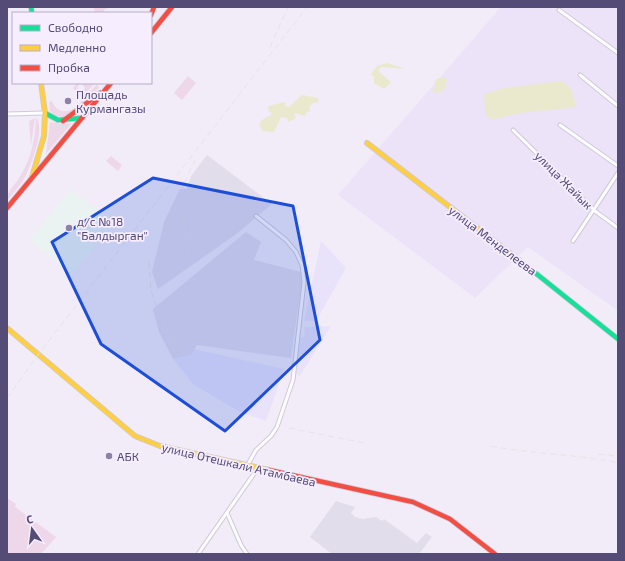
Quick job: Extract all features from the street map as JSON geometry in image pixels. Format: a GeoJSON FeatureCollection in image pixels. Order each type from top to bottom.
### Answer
{"type":"FeatureCollection","features":[{"type":"Feature","properties":{"kind":"street"},"geometry":{"type":"LineString","coordinates":[[152,32],[172,7]]}},
{"type":"Feature","properties":{"kind":"street"},"geometry":{"type":"LineString","coordinates":[[559,10],[618,53]]}},
{"type":"Feature","properties":{"kind":"street"},"geometry":{"type":"LineString","coordinates":[[580,75],[618,106]]}},
{"type":"Feature","properties":{"kind":"street"},"geometry":{"type":"LineString","coordinates":[[32,177],[44,136],[45,113],[41,84]]}},
{"type":"Feature","properties":{"kind":"street"},"geometry":{"type":"LineString","coordinates":[[7,208],[109,84]]}},
{"type":"Feature","properties":{"kind":"street"},"geometry":{"type":"LineString","coordinates":[[63,121],[106,89]]}},
{"type":"Feature","properties":{"kind":"street"},"geometry":{"type":"LineString","coordinates":[[7,114],[45,113],[51,119],[63,121],[82,118]]}},
{"type":"Feature","properties":{"kind":"street"},"geometry":{"type":"LineString","coordinates":[[560,125],[618,166]]}},
{"type":"Feature","properties":{"kind":"street","name":"улица Жайык"},"geometry":{"type":"LineString","coordinates":[[513,130],[594,210],[618,228]]}},
{"type":"Feature","properties":{"kind":"street","name":"улица Менделеева"},"geometry":{"type":"LineString","coordinates":[[367,143],[540,276],[618,339]]}},
{"type":"Feature","properties":{"kind":"street"},"geometry":{"type":"LineString","coordinates":[[573,241],[618,174]]}},
{"type":"Feature","properties":{"kind":"street"},"geometry":{"type":"LineString","coordinates":[[247,466],[256,450],[271,436],[293,380],[304,282],[302,265],[296,252],[286,240],[256,216]]}},
{"type":"Feature","properties":{"kind":"street","name":"улица Отешкали Атамбаева"},"geometry":{"type":"LineString","coordinates":[[7,328],[135,436],[160,446],[412,502],[450,519],[495,554]]}},
{"type":"Feature","properties":{"kind":"street"},"geometry":{"type":"LineString","coordinates":[[198,554],[258,468]]}},
{"type":"Feature","properties":{"kind":"street"},"geometry":{"type":"LineString","coordinates":[[227,513],[241,545],[247,554]]}},
{"type":"Feature","properties":{"kind":"highlighted area"},"geometry":{"type":"Polygon","coordinates":[[[153,178],[293,206],[320,340],[225,431],[101,344],[52,242],[153,178]]]}},
{"type":"Feature","properties":{"kind":"shaded area"},"geometry":{"type":"Polygon","coordinates":[[[93,7],[110,7],[104,10],[104,12],[95,12],[93,7]]]}},
{"type":"Feature","properties":{"kind":"shaded area"},"geometry":{"type":"Polygon","coordinates":[[[501,7],[618,7],[618,311],[528,247],[475,298],[338,195],[501,7]]]}},
{"type":"Feature","properties":{"kind":"shaded area"},"geometry":{"type":"Polygon","coordinates":[[[387,63],[406,69],[382,67],[379,69],[379,72],[391,82],[384,89],[374,83],[374,77],[371,74],[377,66],[387,63]]]}},
{"type":"Feature","properties":{"kind":"shaded area"},"geometry":{"type":"Polygon","coordinates":[[[188,76],[196,83],[182,100],[174,93],[188,76]]]}},
{"type":"Feature","properties":{"kind":"shaded area"},"geometry":{"type":"Polygon","coordinates":[[[438,78],[446,78],[448,80],[445,83],[447,87],[442,89],[438,94],[432,91],[436,85],[434,82],[438,78]]]}},
{"type":"Feature","properties":{"kind":"shaded area"},"geometry":{"type":"Polygon","coordinates":[[[560,81],[570,88],[576,107],[521,113],[490,120],[485,112],[484,94],[504,88],[560,81]]]}},
{"type":"Feature","properties":{"kind":"shaded area"},"geometry":{"type":"Polygon","coordinates":[[[76,84],[79,84],[77,88],[80,91],[85,88],[82,84],[94,84],[85,94],[78,95],[73,88],[76,84]]]}},
{"type":"Feature","properties":{"kind":"shaded area"},"geometry":{"type":"Polygon","coordinates":[[[97,84],[99,88],[79,108],[77,106],[97,84]]]}},
{"type":"Feature","properties":{"kind":"shaded area"},"geometry":{"type":"Polygon","coordinates":[[[302,95],[318,98],[319,102],[313,103],[309,107],[310,112],[307,111],[305,116],[295,113],[294,115],[296,118],[288,122],[287,118],[281,117],[274,132],[263,131],[259,125],[262,120],[271,115],[271,112],[269,113],[268,106],[285,102],[285,106],[289,107],[302,95]]]}},
{"type":"Feature","properties":{"kind":"shaded area"},"geometry":{"type":"Polygon","coordinates":[[[52,101],[59,110],[68,111],[75,108],[77,110],[64,116],[53,114],[50,111],[49,102],[52,101]]]}},
{"type":"Feature","properties":{"kind":"shaded area"},"geometry":{"type":"Polygon","coordinates":[[[35,118],[31,145],[29,121],[35,118]]]}},
{"type":"Feature","properties":{"kind":"shaded area"},"geometry":{"type":"Polygon","coordinates":[[[36,118],[39,123],[39,137],[34,155],[24,179],[7,201],[8,193],[25,168],[30,154],[34,140],[36,118]]]}},
{"type":"Feature","properties":{"kind":"shaded area"},"geometry":{"type":"Polygon","coordinates":[[[50,122],[63,124],[72,123],[46,154],[50,122]]]}},
{"type":"Feature","properties":{"kind":"shaded area"},"geometry":{"type":"Polygon","coordinates":[[[207,155],[272,204],[235,235],[158,289],[152,272],[164,222],[180,189],[187,189],[191,176],[207,155]]]}},
{"type":"Feature","properties":{"kind":"shaded area"},"geometry":{"type":"Polygon","coordinates":[[[111,156],[122,165],[118,171],[106,161],[111,156]]]}},
{"type":"Feature","properties":{"kind":"shaded area"},"geometry":{"type":"Polygon","coordinates":[[[71,189],[114,224],[72,275],[29,240],[71,189]]]}},
{"type":"Feature","properties":{"kind":"shaded area"},"geometry":{"type":"Polygon","coordinates":[[[246,232],[261,242],[254,260],[301,272],[302,280],[291,358],[197,345],[191,355],[173,359],[159,332],[153,309],[246,232]]]}},
{"type":"Feature","properties":{"kind":"shaded area"},"geometry":{"type":"Polygon","coordinates":[[[321,241],[346,268],[316,321],[304,321],[321,241]]]}},
{"type":"Feature","properties":{"kind":"shaded area"},"geometry":{"type":"Polygon","coordinates":[[[331,326],[300,376],[296,373],[301,337],[304,337],[305,327],[331,326]]]}},
{"type":"Feature","properties":{"kind":"shaded area"},"geometry":{"type":"Polygon","coordinates":[[[194,349],[284,369],[266,421],[242,413],[194,385],[173,359],[191,355],[194,349]]]}},
{"type":"Feature","properties":{"kind":"shaded area"},"geometry":{"type":"Polygon","coordinates":[[[7,498],[16,504],[15,507],[56,537],[41,554],[7,554],[7,498]]]}},
{"type":"Feature","properties":{"kind":"shaded area"},"geometry":{"type":"Polygon","coordinates":[[[336,501],[355,507],[351,513],[355,517],[362,519],[376,517],[382,521],[384,519],[417,543],[426,533],[432,537],[419,554],[332,554],[310,537],[336,501]]]}},
{"type":"Feature","properties":{"kind":"railway"},"geometry":{"type":"LineString","coordinates":[[270,47],[288,7]]}},
{"type":"Feature","properties":{"kind":"railway"},"geometry":{"type":"LineString","coordinates":[[7,398],[38,355],[307,7]]}},
{"type":"Feature","properties":{"kind":"railway"},"geometry":{"type":"LineString","coordinates":[[190,261],[179,200],[183,186],[195,160]]}},
{"type":"Feature","properties":{"kind":"railway"},"geometry":{"type":"LineString","coordinates":[[149,262],[151,291],[156,305],[179,353]]}},
{"type":"Feature","properties":{"kind":"railway"},"geometry":{"type":"LineString","coordinates":[[289,428],[364,443]]}},
{"type":"Feature","properties":{"kind":"railway"},"geometry":{"type":"LineString","coordinates":[[491,446],[618,463]]}},
{"type":"Feature","properties":{"kind":"railway"},"geometry":{"type":"LineString","coordinates":[[598,454],[618,456]]}},
{"type":"Feature","properties":{"kind":"traffic: fast"},"geometry":{"type":"LineString","coordinates":[[31,7],[32,12]]}},
{"type":"Feature","properties":{"kind":"traffic: fast"},"geometry":{"type":"LineString","coordinates":[[45,113],[58,120],[82,118]]}},
{"type":"Feature","properties":{"kind":"traffic: fast"},"geometry":{"type":"LineString","coordinates":[[533,271],[618,339]]}},
{"type":"Feature","properties":{"kind":"traffic: slow"},"geometry":{"type":"LineString","coordinates":[[32,177],[44,136],[45,113],[41,84]]}},
{"type":"Feature","properties":{"kind":"traffic: slow"},"geometry":{"type":"LineString","coordinates":[[367,143],[533,271]]}},
{"type":"Feature","properties":{"kind":"traffic: slow"},"geometry":{"type":"LineString","coordinates":[[7,328],[135,436],[160,446],[269,470]]}},
{"type":"Feature","properties":{"kind":"traffic: jam"},"geometry":{"type":"LineString","coordinates":[[152,12],[154,7]]}},
{"type":"Feature","properties":{"kind":"traffic: jam"},"geometry":{"type":"LineString","coordinates":[[152,32],[172,7]]}},
{"type":"Feature","properties":{"kind":"traffic: jam"},"geometry":{"type":"LineString","coordinates":[[7,208],[110,84]]}},
{"type":"Feature","properties":{"kind":"traffic: jam"},"geometry":{"type":"LineString","coordinates":[[63,121],[100,93]]}},
{"type":"Feature","properties":{"kind":"traffic: jam"},"geometry":{"type":"LineString","coordinates":[[269,470],[413,502],[450,519],[495,554]]}},
{"type":"Feature","properties":{"kind":"place","name":"Площадь Курмангазы"},"geometry":{"type":"Point","coordinates":[68,101]}},
{"type":"Feature","properties":{"kind":"place","name":"д/с №18 \"Балдырган\""},"geometry":{"type":"Point","coordinates":[69,228]}},
{"type":"Feature","properties":{"kind":"place","name":"АБК"},"geometry":{"type":"Point","coordinates":[109,456]}}]}
